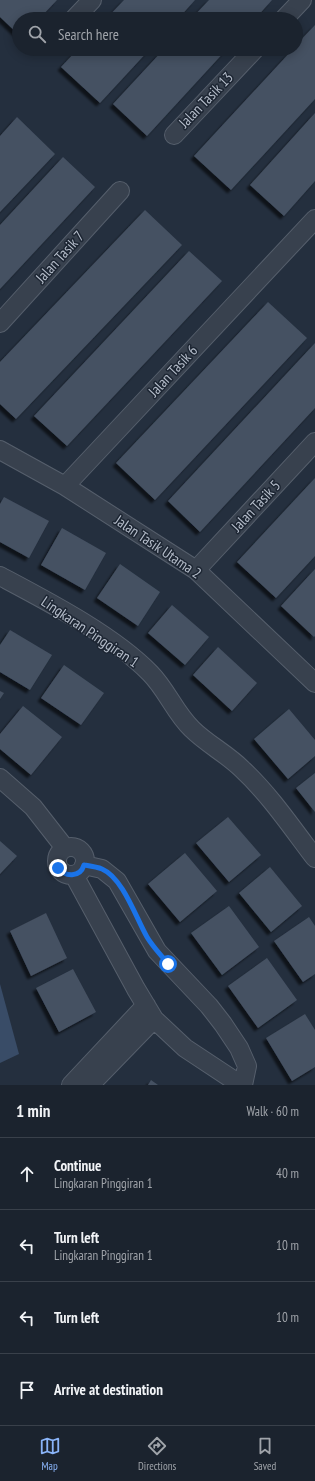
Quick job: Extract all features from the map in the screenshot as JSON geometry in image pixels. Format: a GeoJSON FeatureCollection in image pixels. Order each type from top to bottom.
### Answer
{"type":"FeatureCollection","features":[{"type":"Feature","properties":{"kind":"street"},"geometry":{"type":"LineString","coordinates":[[81,12],[92,0]]}},
{"type":"Feature","properties":{"kind":"street"},"geometry":{"type":"LineString","coordinates":[[291,12],[302,0]]}},
{"type":"Feature","properties":{"kind":"street","name":"Jalan Tasik 13"},"geometry":{"type":"LineString","coordinates":[[174,134],[248,56]]}},
{"type":"Feature","properties":{"kind":"street","name":"Jalan Tasik 7"},"geometry":{"type":"LineString","coordinates":[[0,323],[120,191]]}},
{"type":"Feature","properties":{"kind":"street","name":"Jalan Tasik 6"},"geometry":{"type":"LineString","coordinates":[[65,486],[315,219]]}},
{"type":"Feature","properties":{"kind":"street","name":"Jalan Tasik 5"},"geometry":{"type":"LineString","coordinates":[[196,570],[315,442]]}},
{"type":"Feature","properties":{"kind":"street","name":"Jalan Tasik Utama 2"},"geometry":{"type":"LineString","coordinates":[[0,450],[65,486],[196,570],[313,677]]}},
{"type":"Feature","properties":{"kind":"street","name":"Lingkaran Pinggiran 1"},"geometry":{"type":"LineString","coordinates":[[0,576],[75,619],[127,653],[150,674],[167,693],[191,728],[204,741],[242,768],[263,791],[315,858]]}},
{"type":"Feature","properties":{"kind":"street"},"geometry":{"type":"LineString","coordinates":[[0,778],[33,807],[65,848]]}},
{"type":"Feature","properties":{"kind":"street"},"geometry":{"type":"LineString","coordinates":[[79,870],[69,875],[61,871],[57,863],[58,854],[65,848],[79,849],[84,856],[79,870],[150,1012],[185,1048],[242,1085],[247,1066],[239,1048],[209,1006],[157,951],[148,938],[117,881],[102,869],[79,870]]}},
{"type":"Feature","properties":{"kind":"street"},"geometry":{"type":"LineString","coordinates":[[71,1085],[150,1012]]}},
{"type":"Feature","properties":{"kind":"street"},"geometry":{"type":"LineString","coordinates":[[90,1085],[150,1012]]}},
{"type":"Feature","properties":{"kind":"water"},"geometry":{"type":"Polygon","coordinates":[[[0,984],[19,1054],[0,1063],[0,984]]]}},
{"type":"Feature","properties":{"kind":"building"},"geometry":{"type":"Polygon","coordinates":[[[0,0],[57,0],[46,12],[12,12],[12,28],[0,17],[0,0]]]}},
{"type":"Feature","properties":{"kind":"building"},"geometry":{"type":"Polygon","coordinates":[[[124,0],[195,0],[184,12],[113,12],[124,0]]]}},
{"type":"Feature","properties":{"kind":"building"},"geometry":{"type":"Polygon","coordinates":[[[209,0],[272,0],[261,12],[198,12],[209,0]]]}},
{"type":"Feature","properties":{"kind":"building"},"geometry":{"type":"Polygon","coordinates":[[[315,25],[315,99],[231,190],[194,156],[287,56],[303,56],[303,38],[315,25]]]}},
{"type":"Feature","properties":{"kind":"building"},"geometry":{"type":"Polygon","coordinates":[[[71,56],[144,56],[100,103],[61,67],[71,56]]]}},
{"type":"Feature","properties":{"kind":"building"},"geometry":{"type":"Polygon","coordinates":[[[158,56],[221,56],[147,136],[113,104],[158,56]]]}},
{"type":"Feature","properties":{"kind":"building"},"geometry":{"type":"Polygon","coordinates":[[[315,113],[315,181],[284,216],[250,185],[315,113]]]}},
{"type":"Feature","properties":{"kind":"building"},"geometry":{"type":"Polygon","coordinates":[[[17,117],[55,154],[0,212],[0,136],[17,117]]]}},
{"type":"Feature","properties":{"kind":"building"},"geometry":{"type":"Polygon","coordinates":[[[63,157],[95,187],[0,289],[0,225],[63,157]]]}},
{"type":"Feature","properties":{"kind":"building"},"geometry":{"type":"Polygon","coordinates":[[[145,210],[182,245],[16,419],[0,404],[0,362],[145,210]]]}},
{"type":"Feature","properties":{"kind":"building"},"geometry":{"type":"Polygon","coordinates":[[[189,251],[222,281],[67,446],[34,416],[189,251]]]}},
{"type":"Feature","properties":{"kind":"building"},"geometry":{"type":"Polygon","coordinates":[[[268,302],[307,338],[155,500],[116,463],[268,302]]]}},
{"type":"Feature","properties":{"kind":"building"},"geometry":{"type":"Polygon","coordinates":[[[315,343],[315,408],[200,532],[168,501],[315,343]]]}},
{"type":"Feature","properties":{"kind":"building"},"geometry":{"type":"Polygon","coordinates":[[[315,478],[315,556],[276,598],[237,562],[315,478]]]}},
{"type":"Feature","properties":{"kind":"building"},"geometry":{"type":"Polygon","coordinates":[[[4,497],[49,521],[29,558],[0,542],[0,504],[4,497]]]}},
{"type":"Feature","properties":{"kind":"building"},"geometry":{"type":"Polygon","coordinates":[[[62,528],[106,553],[85,590],[41,565],[62,528]]]}},
{"type":"Feature","properties":{"kind":"building"},"geometry":{"type":"Polygon","coordinates":[[[120,564],[160,592],[138,626],[97,598],[120,564]]]}},
{"type":"Feature","properties":{"kind":"building"},"geometry":{"type":"Polygon","coordinates":[[[315,569],[315,636],[314,637],[281,606],[315,569]]]}},
{"type":"Feature","properties":{"kind":"building"},"geometry":{"type":"Polygon","coordinates":[[[172,605],[209,637],[185,665],[148,633],[172,605]]]}},
{"type":"Feature","properties":{"kind":"building"},"geometry":{"type":"Polygon","coordinates":[[[10,630],[52,655],[30,690],[0,672],[0,645],[10,630]]]}},
{"type":"Feature","properties":{"kind":"building"},"geometry":{"type":"Polygon","coordinates":[[[218,647],[257,683],[232,711],[193,675],[218,647]]]}},
{"type":"Feature","properties":{"kind":"building"},"geometry":{"type":"Polygon","coordinates":[[[64,665],[104,693],[81,725],[41,698],[64,665]]]}},
{"type":"Feature","properties":{"kind":"building"},"geometry":{"type":"Polygon","coordinates":[[[0,691],[4,693],[0,699],[0,691]]]}},
{"type":"Feature","properties":{"kind":"building"},"geometry":{"type":"Polygon","coordinates":[[[23,706],[62,737],[31,775],[0,749],[0,734],[23,706]]]}},
{"type":"Feature","properties":{"kind":"building"},"geometry":{"type":"Polygon","coordinates":[[[289,709],[315,740],[315,756],[288,779],[254,739],[289,709]]]}},
{"type":"Feature","properties":{"kind":"building"},"geometry":{"type":"Polygon","coordinates":[[[315,773],[315,812],[296,788],[315,773]]]}},
{"type":"Feature","properties":{"kind":"building"},"geometry":{"type":"Polygon","coordinates":[[[228,817],[261,855],[229,882],[196,843],[228,817]]]}},
{"type":"Feature","properties":{"kind":"building"},"geometry":{"type":"Polygon","coordinates":[[[0,841],[17,856],[0,874],[0,841]]]}},
{"type":"Feature","properties":{"kind":"building"},"geometry":{"type":"Polygon","coordinates":[[[185,853],[217,891],[180,922],[148,884],[185,853]]]}},
{"type":"Feature","properties":{"kind":"building"},"geometry":{"type":"Polygon","coordinates":[[[270,867],[302,906],[271,932],[239,893],[270,867]]]}},
{"type":"Feature","properties":{"kind":"building"},"geometry":{"type":"Polygon","coordinates":[[[229,906],[259,947],[222,975],[191,933],[229,906]]]}},
{"type":"Feature","properties":{"kind":"building"},"geometry":{"type":"Polygon","coordinates":[[[46,913],[67,958],[31,976],[10,931],[46,913]]]}},
{"type":"Feature","properties":{"kind":"building"},"geometry":{"type":"Polygon","coordinates":[[[309,917],[315,926],[315,974],[303,982],[274,941],[309,917]]]}},
{"type":"Feature","properties":{"kind":"building"},"geometry":{"type":"Polygon","coordinates":[[[267,958],[297,1000],[258,1028],[228,986],[267,958]]]}},
{"type":"Feature","properties":{"kind":"building"},"geometry":{"type":"Polygon","coordinates":[[[73,969],[96,1012],[59,1032],[36,988],[73,969]]]}},
{"type":"Feature","properties":{"kind":"building"},"geometry":{"type":"Polygon","coordinates":[[[305,1014],[315,1030],[315,1067],[292,1081],[266,1038],[305,1014]]]}},
{"type":"Feature","properties":{"kind":"building"},"geometry":{"type":"Polygon","coordinates":[[[151,1080],[158,1085],[148,1085],[151,1080]]]}},
{"type":"Feature","properties":{"kind":"route"},"geometry":{"type":"LineString","coordinates":[[58,868],[65,874],[74,875],[83,869],[84,865],[102,869],[110,874],[117,881],[124,892],[148,938],[168,964]]}}]}
